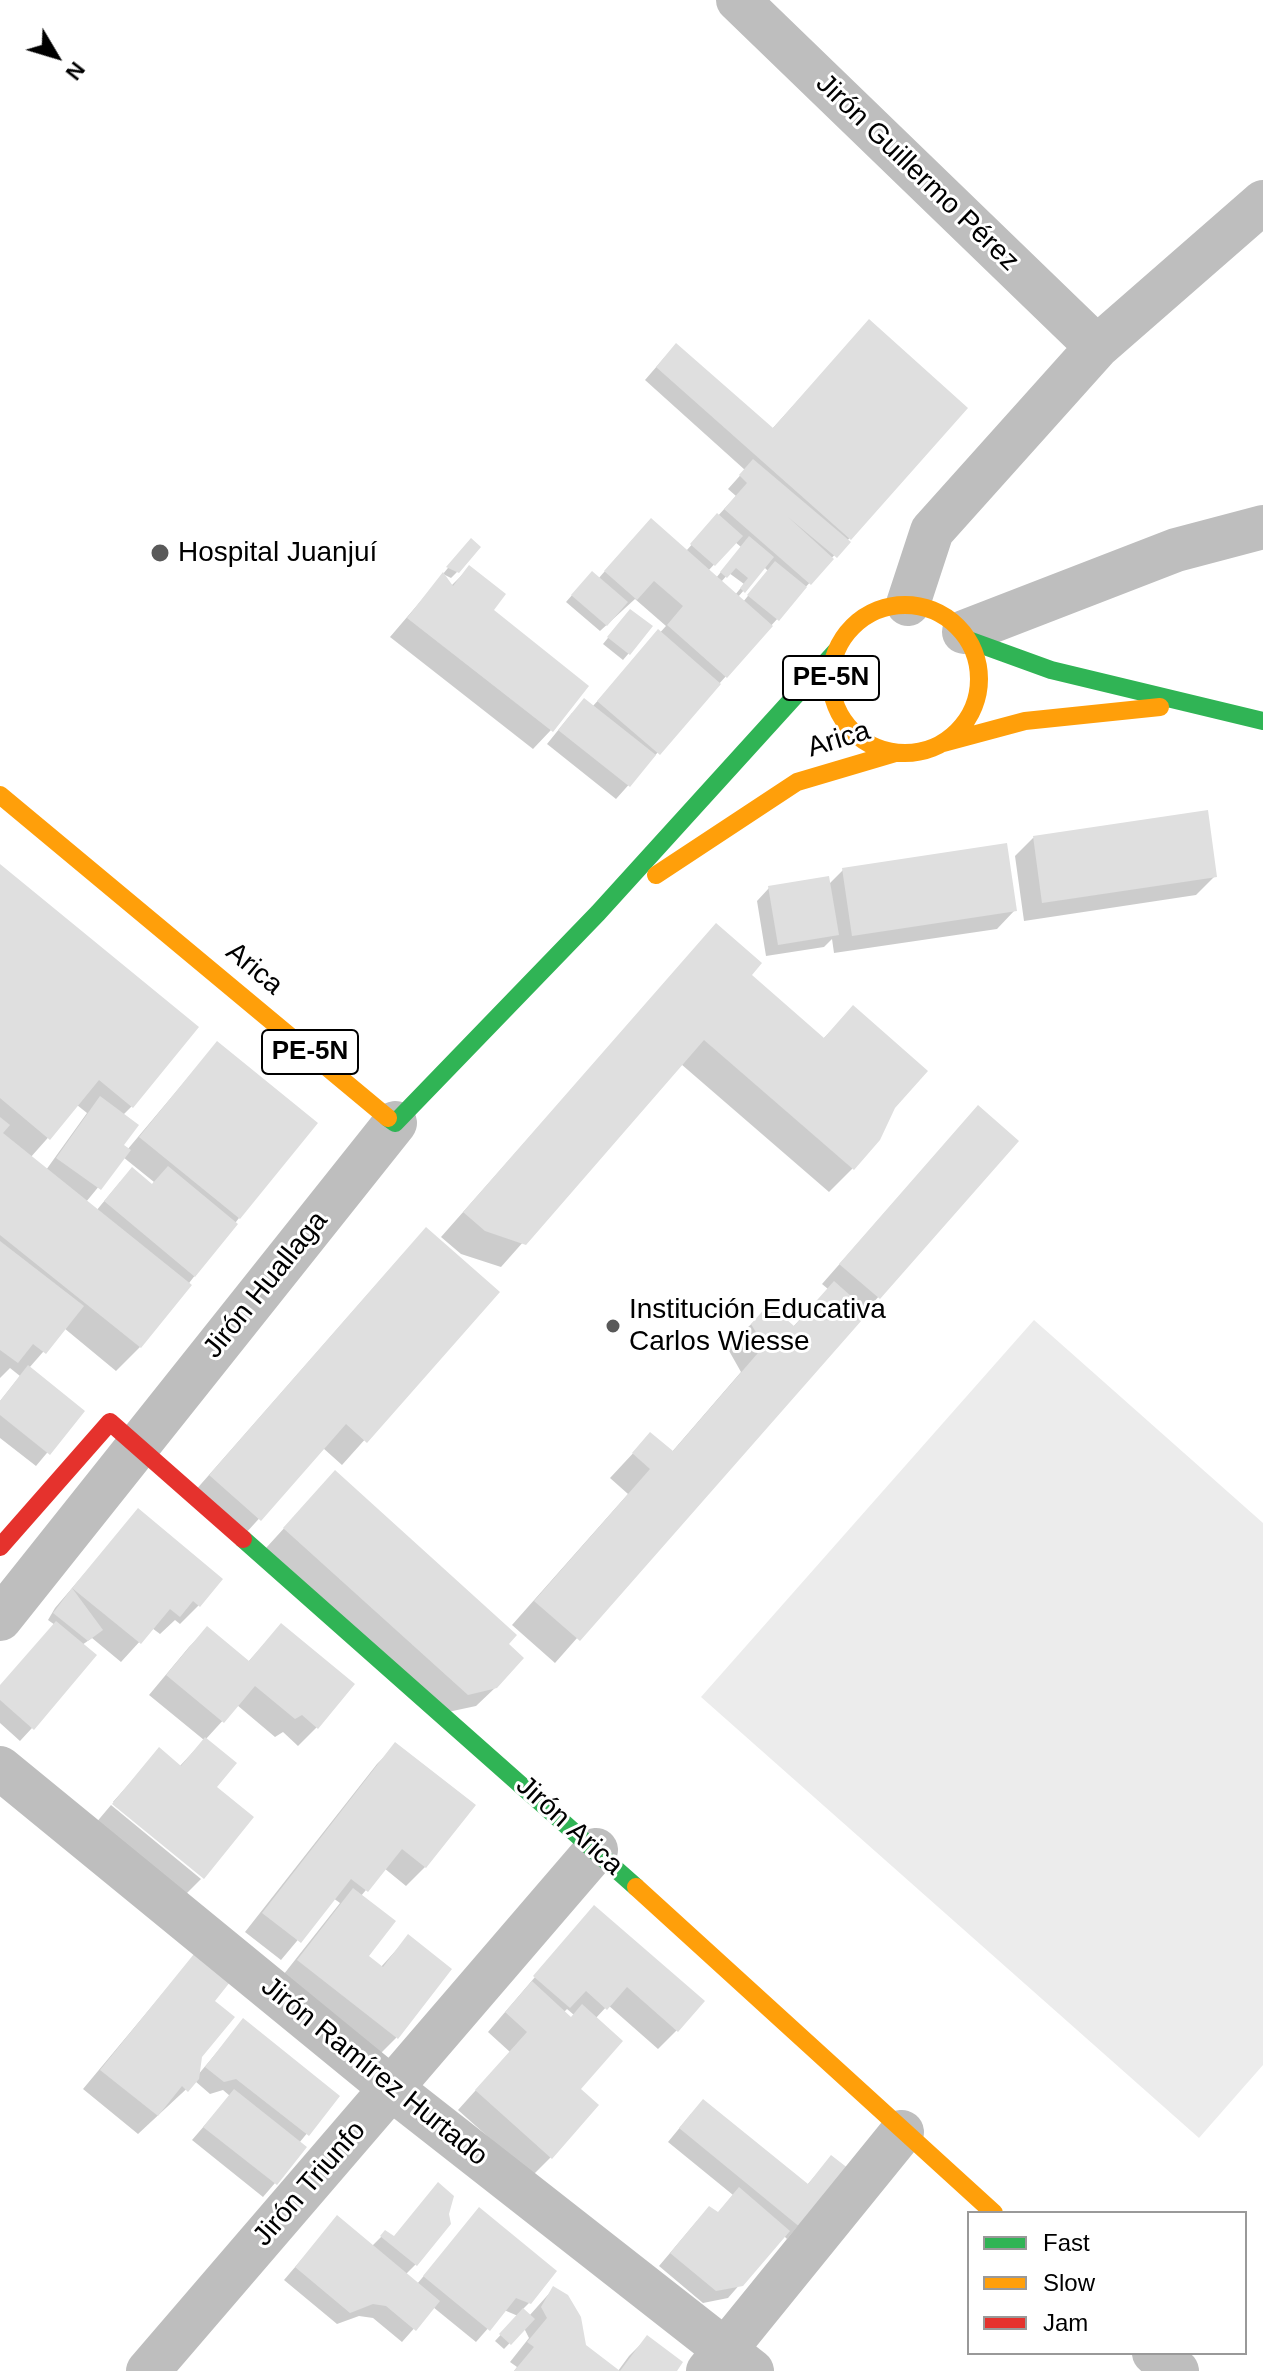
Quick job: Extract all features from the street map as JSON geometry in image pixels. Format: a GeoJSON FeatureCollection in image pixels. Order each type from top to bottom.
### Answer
{"type":"FeatureCollection","features":[{"type":"Feature","properties":{"kind":"main road","name":"PE-5N"},"geometry":{"type":"LineString","coordinates":[[1190,704],[1025,721],[943,743],[928,750],[895,753],[864,741],[838,712],[831,674],[836,651],[848,632],[865,616],[885,606],[908,604],[940,612],[968,636],[1051,670],[1263,721]]}},
{"type":"Feature","properties":{"kind":"main road"},"geometry":{"type":"LineString","coordinates":[[943,743],[963,727],[975,704],[980,679],[968,636]]}},
{"type":"Feature","properties":{"kind":"main road","name":"Arica"},"geometry":{"type":"LineString","coordinates":[[0,795],[395,1123],[598,913],[836,651]]}},
{"type":"Feature","properties":{"kind":"main road","name":"Arica"},"geometry":{"type":"LineString","coordinates":[[598,913],[797,782],[895,753]]}},
{"type":"Feature","properties":{"kind":"main road"},"geometry":{"type":"LineString","coordinates":[[0,1547],[110,1422],[137,1447]]}},
{"type":"Feature","properties":{"kind":"main road","name":"Jirón Arica"},"geometry":{"type":"LineString","coordinates":[[137,1447],[596,1850],[992,2211]]}},
{"type":"Feature","properties":{"kind":"street","name":"Jirón Guillermo Pérez"},"geometry":{"type":"LineString","coordinates":[[738,0],[1097,347]]}},
{"type":"Feature","properties":{"kind":"street"},"geometry":{"type":"LineString","coordinates":[[908,604],[932,531],[1097,347],[1263,202]]}},
{"type":"Feature","properties":{"kind":"street"},"geometry":{"type":"LineString","coordinates":[[968,636],[1176,550],[1263,527]]}},
{"type":"Feature","properties":{"kind":"street","name":"Jirón Huallaga"},"geometry":{"type":"LineString","coordinates":[[0,1619],[395,1123]]}},
{"type":"Feature","properties":{"kind":"street","name":"Jirón Ramírez Hurtado"},"geometry":{"type":"LineString","coordinates":[[0,1768],[729,2364]]}},
{"type":"Feature","properties":{"kind":"street","name":"Jirón Triunfo"},"geometry":{"type":"LineString","coordinates":[[148,2371],[596,1850]]}},
{"type":"Feature","properties":{"kind":"street"},"geometry":{"type":"LineString","coordinates":[[729,2364],[902,2132]]}},
{"type":"Feature","properties":{"kind":"street"},"geometry":{"type":"LineString","coordinates":[[1157,2355],[1177,2371]]}},
{"type":"Feature","properties":{"kind":"shaded area"},"geometry":{"type":"Polygon","coordinates":[[[1034,1320],[1263,1523],[1263,2065],[1199,2138],[701,1697],[1034,1320]]]}},
{"type":"Feature","properties":{"kind":"building"},"geometry":{"type":"Polygon","coordinates":[[[869,319],[968,408],[851,540],[656,367],[676,343],[773,428],[869,319]]]}},
{"type":"Feature","properties":{"kind":"building"},"geometry":{"type":"Polygon","coordinates":[[[753,459],[851,542],[837,558],[788,517],[834,559],[811,585],[724,509],[747,483],[739,475],[753,459]]]}},
{"type":"Feature","properties":{"kind":"building"},"geometry":{"type":"Polygon","coordinates":[[[717,513],[743,536],[715,566],[690,544],[717,513]]]}},
{"type":"Feature","properties":{"kind":"building"},"geometry":{"type":"Polygon","coordinates":[[[651,518],[773,626],[727,678],[667,625],[683,606],[654,581],[637,600],[604,571],[651,518]]]}},
{"type":"Feature","properties":{"kind":"building"},"geometry":{"type":"Polygon","coordinates":[[[749,536],[774,557],[745,593],[740,588],[748,578],[736,568],[727,578],[720,572],[749,536]]]}},
{"type":"Feature","properties":{"kind":"building"},"geometry":{"type":"Polygon","coordinates":[[[471,538],[481,547],[459,573],[446,567],[471,538]]]}},
{"type":"Feature","properties":{"kind":"building"},"geometry":{"type":"Polygon","coordinates":[[[775,561],[807,587],[779,621],[747,595],[775,561]]]}},
{"type":"Feature","properties":{"kind":"building"},"geometry":{"type":"Polygon","coordinates":[[[469,565],[506,594],[494,610],[589,686],[553,732],[407,618],[443,572],[453,586],[469,565]]]}},
{"type":"Feature","properties":{"kind":"building"},"geometry":{"type":"Polygon","coordinates":[[[592,571],[628,602],[607,626],[571,595],[592,571]]]}},
{"type":"Feature","properties":{"kind":"building"},"geometry":{"type":"Polygon","coordinates":[[[630,609],[653,626],[630,655],[607,637],[630,609]]]}},
{"type":"Feature","properties":{"kind":"building"},"geometry":{"type":"Polygon","coordinates":[[[658,629],[721,684],[660,755],[597,701],[658,629]]]}},
{"type":"Feature","properties":{"kind":"building"},"geometry":{"type":"Polygon","coordinates":[[[584,698],[656,755],[630,787],[558,730],[584,698]]]}},
{"type":"Feature","properties":{"kind":"building"},"geometry":{"type":"Polygon","coordinates":[[[1208,810],[1217,877],[1042,903],[1033,836],[1208,810]]]}},
{"type":"Feature","properties":{"kind":"building"},"geometry":{"type":"Polygon","coordinates":[[[1007,843],[1017,911],[852,936],[842,868],[1007,843]]]}},
{"type":"Feature","properties":{"kind":"building"},"geometry":{"type":"Polygon","coordinates":[[[0,864],[199,1027],[133,1108],[99,1080],[50,1140],[0,1098],[0,864]]]}},
{"type":"Feature","properties":{"kind":"building"},"geometry":{"type":"Polygon","coordinates":[[[829,876],[839,935],[778,945],[768,886],[829,876]]]}},
{"type":"Feature","properties":{"kind":"building"},"geometry":{"type":"Polygon","coordinates":[[[716,923],[762,963],[752,975],[824,1038],[853,1005],[928,1071],[895,1108],[880,1140],[854,1170],[704,1040],[526,1245],[485,1231],[463,1212],[716,923]]]}},
{"type":"Feature","properties":{"kind":"building"},"geometry":{"type":"Polygon","coordinates":[[[217,1041],[318,1123],[240,1219],[139,1137],[217,1041]]]}},
{"type":"Feature","properties":{"kind":"building"},"geometry":{"type":"Polygon","coordinates":[[[100,1096],[139,1125],[124,1145],[131,1150],[101,1190],[56,1158],[100,1096]]]}},
{"type":"Feature","properties":{"kind":"building"},"geometry":{"type":"Polygon","coordinates":[[[978,1105],[1019,1141],[880,1299],[839,1264],[978,1105]]]}},
{"type":"Feature","properties":{"kind":"building"},"geometry":{"type":"Polygon","coordinates":[[[0,1117],[10,1125],[3,1133],[192,1285],[141,1348],[0,1235],[0,1117]]]}},
{"type":"Feature","properties":{"kind":"building"},"geometry":{"type":"Polygon","coordinates":[[[168,1166],[238,1224],[195,1277],[104,1201],[132,1167],[152,1184],[168,1166]]]}},
{"type":"Feature","properties":{"kind":"building"},"geometry":{"type":"Polygon","coordinates":[[[426,1227],[500,1292],[367,1443],[346,1424],[261,1521],[209,1475],[426,1227]]]}},
{"type":"Feature","properties":{"kind":"building"},"geometry":{"type":"Polygon","coordinates":[[[0,1241],[84,1306],[46,1354],[33,1344],[18,1363],[0,1350],[0,1241]]]}},
{"type":"Feature","properties":{"kind":"building"},"geometry":{"type":"Polygon","coordinates":[[[834,1281],[869,1312],[580,1641],[534,1601],[650,1469],[632,1453],[650,1432],[673,1451],[764,1346],[751,1324],[769,1304],[794,1326],[834,1281]]]}},
{"type":"Feature","properties":{"kind":"building"},"geometry":{"type":"Polygon","coordinates":[[[28,1365],[85,1411],[50,1455],[0,1415],[0,1401],[28,1365]]]}},
{"type":"Feature","properties":{"kind":"building"},"geometry":{"type":"Polygon","coordinates":[[[335,1470],[517,1635],[509,1644],[524,1658],[497,1688],[468,1695],[283,1528],[335,1470]]]}},
{"type":"Feature","properties":{"kind":"building"},"geometry":{"type":"Polygon","coordinates":[[[138,1508],[223,1579],[200,1607],[193,1601],[180,1617],[170,1609],[141,1644],[72,1588],[138,1508]]]}},
{"type":"Feature","properties":{"kind":"building"},"geometry":{"type":"Polygon","coordinates":[[[72,1588],[103,1630],[88,1641],[53,1613],[72,1588]]]}},
{"type":"Feature","properties":{"kind":"building"},"geometry":{"type":"Polygon","coordinates":[[[56,1621],[97,1655],[34,1730],[0,1700],[0,1685],[56,1621]]]}},
{"type":"Feature","properties":{"kind":"building"},"geometry":{"type":"Polygon","coordinates":[[[281,1623],[355,1684],[318,1729],[302,1715],[295,1719],[255,1686],[224,1723],[166,1675],[207,1626],[249,1661],[281,1623]]]}},
{"type":"Feature","properties":{"kind":"building"},"geometry":{"type":"Polygon","coordinates":[[[205,1737],[237,1763],[217,1787],[254,1817],[204,1879],[112,1804],[159,1747],[181,1766],[205,1737]]]}},
{"type":"Feature","properties":{"kind":"building"},"geometry":{"type":"Polygon","coordinates":[[[395,1742],[476,1805],[426,1868],[402,1849],[368,1892],[351,1879],[301,1943],[262,1913],[395,1742]]]}},
{"type":"Feature","properties":{"kind":"building"},"geometry":{"type":"Polygon","coordinates":[[[353,1888],[396,1921],[369,1956],[383,1967],[408,1934],[452,1969],[398,2039],[297,1960],[353,1888]]]}},
{"type":"Feature","properties":{"kind":"building"},"geometry":{"type":"Polygon","coordinates":[[[594,1905],[705,2001],[678,2032],[627,1987],[607,2010],[586,1991],[570,2008],[533,1976],[594,1905]]]}},
{"type":"Feature","properties":{"kind":"building"},"geometry":{"type":"Polygon","coordinates":[[[198,1949],[234,1977],[215,2001],[235,2017],[202,2057],[199,2079],[188,2092],[182,2086],[158,2116],[100,2070],[198,1949]]]}},
{"type":"Feature","properties":{"kind":"building"},"geometry":{"type":"Polygon","coordinates":[[[532,1981],[571,2017],[582,2004],[623,2041],[581,2089],[599,2105],[552,2159],[475,2090],[527,2032],[505,2012],[532,1981]]]}},
{"type":"Feature","properties":{"kind":"building"},"geometry":{"type":"Polygon","coordinates":[[[243,2018],[340,2096],[309,2136],[236,2079],[224,2082],[205,2067],[243,2018]]]}},
{"type":"Feature","properties":{"kind":"building"},"geometry":{"type":"Polygon","coordinates":[[[234,2089],[307,2147],[277,2185],[203,2127],[234,2089]]]}},
{"type":"Feature","properties":{"kind":"building"},"geometry":{"type":"Polygon","coordinates":[[[703,2099],[808,2184],[831,2155],[849,2169],[801,2228],[679,2128],[703,2099]]]}},
{"type":"Feature","properties":{"kind":"building"},"geometry":{"type":"Polygon","coordinates":[[[438,2182],[454,2196],[449,2214],[451,2224],[417,2266],[380,2236],[385,2230],[394,2236],[438,2182]]]}},
{"type":"Feature","properties":{"kind":"building"},"geometry":{"type":"Polygon","coordinates":[[[739,2187],[790,2231],[743,2286],[716,2291],[670,2253],[709,2206],[718,2212],[739,2187]]]}},
{"type":"Feature","properties":{"kind":"building"},"geometry":{"type":"Polygon","coordinates":[[[479,2207],[557,2271],[531,2304],[516,2298],[490,2331],[423,2276],[479,2207]]]}},
{"type":"Feature","properties":{"kind":"building"},"geometry":{"type":"Polygon","coordinates":[[[337,2215],[440,2301],[416,2331],[386,2306],[373,2304],[350,2313],[295,2267],[337,2215]]]}},
{"type":"Feature","properties":{"kind":"building"},"geometry":{"type":"Polygon","coordinates":[[[553,2286],[568,2295],[581,2317],[586,2345],[620,2371],[514,2371],[534,2347],[527,2342],[547,2318],[541,2307],[553,2286]]]}},
{"type":"Feature","properties":{"kind":"building"},"geometry":{"type":"Polygon","coordinates":[[[523,2308],[535,2319],[511,2345],[499,2334],[523,2308]]]}},
{"type":"Feature","properties":{"kind":"building"},"geometry":{"type":"Polygon","coordinates":[[[647,2335],[683,2362],[677,2371],[620,2371],[647,2335]]]}},
{"type":"Feature","properties":{"kind":"traffic: fast"},"geometry":{"type":"LineString","coordinates":[[971,641],[1051,670],[1263,721]]}},
{"type":"Feature","properties":{"kind":"traffic: fast"},"geometry":{"type":"LineString","coordinates":[[388,1118],[395,1123],[598,913],[836,651]]}},
{"type":"Feature","properties":{"kind":"traffic: fast"},"geometry":{"type":"LineString","coordinates":[[243,1539],[636,1887]]}},
{"type":"Feature","properties":{"kind":"traffic: slow"},"geometry":{"type":"LineString","coordinates":[[905,605],[933,611],[957,627],[973,651],[979,679],[973,707],[957,731],[933,747],[905,753],[877,747],[853,731],[837,707],[831,679],[837,651],[853,627],[877,611],[905,605]]}},
{"type":"Feature","properties":{"kind":"traffic: slow"},"geometry":{"type":"LineString","coordinates":[[943,743],[1025,721],[1160,707]]}},
{"type":"Feature","properties":{"kind":"traffic: slow"},"geometry":{"type":"LineString","coordinates":[[656,875],[797,782],[895,753]]}},
{"type":"Feature","properties":{"kind":"traffic: slow"},"geometry":{"type":"LineString","coordinates":[[0,795],[388,1118]]}},
{"type":"Feature","properties":{"kind":"traffic: slow"},"geometry":{"type":"LineString","coordinates":[[636,1887],[992,2211]]}},
{"type":"Feature","properties":{"kind":"traffic: jam"},"geometry":{"type":"LineString","coordinates":[[0,1547],[110,1422],[243,1539]]}},
{"type":"Feature","properties":{"kind":"place","name":"Hospital Juanjuí"},"geometry":{"type":"Point","coordinates":[160,553]}},
{"type":"Feature","properties":{"kind":"place","name":"Institución Educativa Carlos Wiesse"},"geometry":{"type":"Point","coordinates":[613,1326]}}]}
